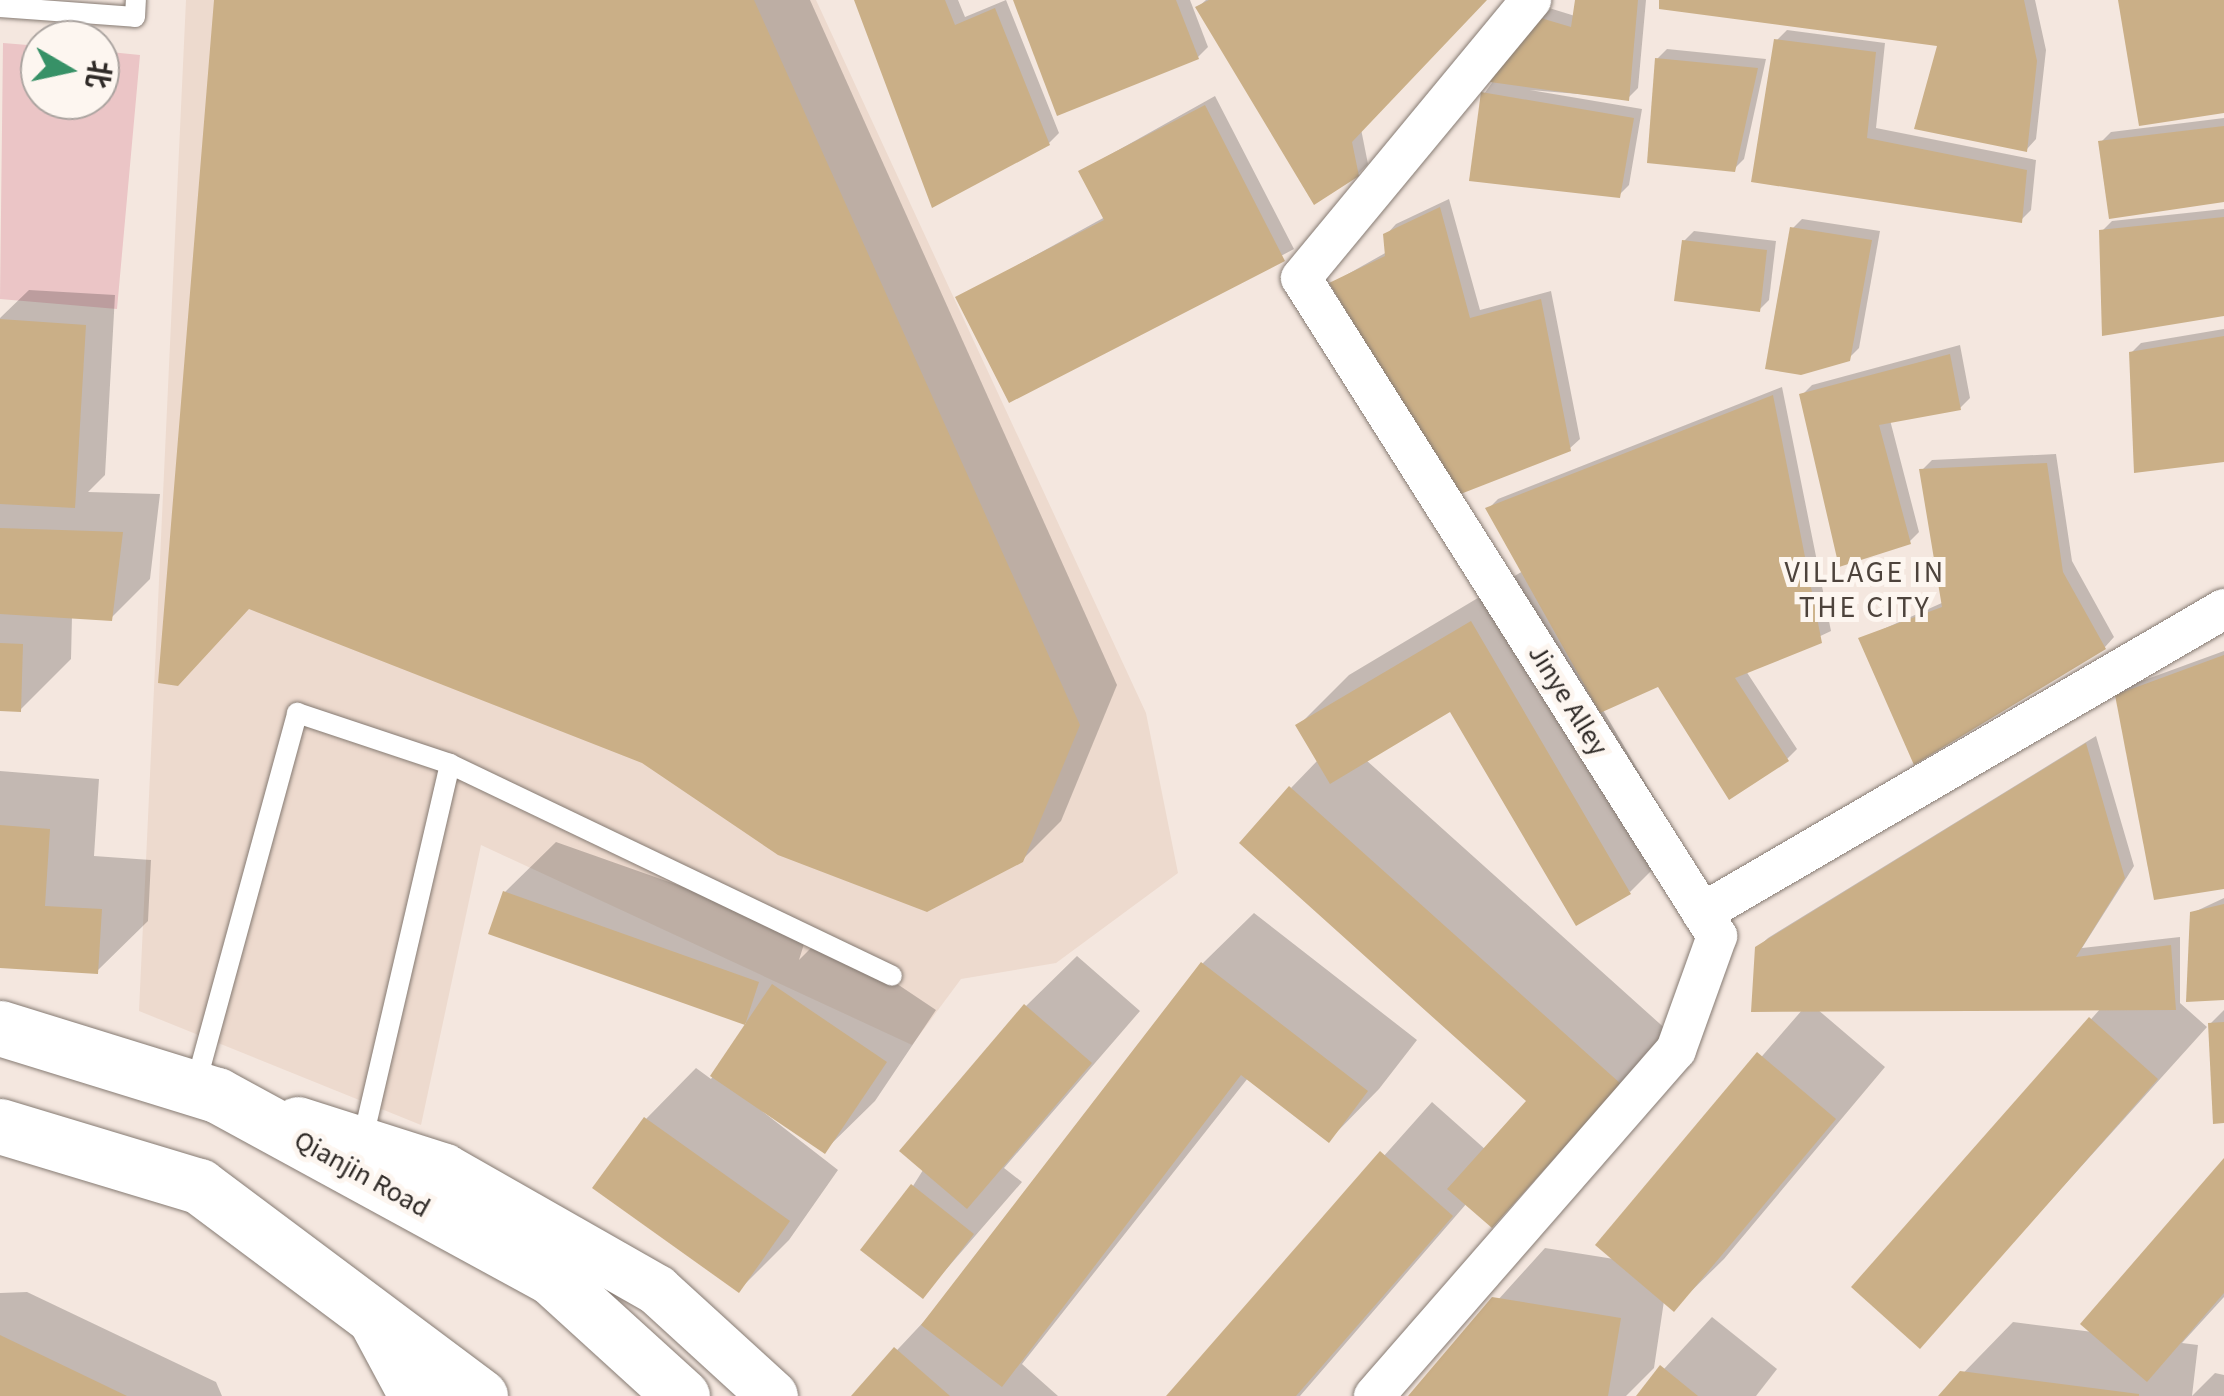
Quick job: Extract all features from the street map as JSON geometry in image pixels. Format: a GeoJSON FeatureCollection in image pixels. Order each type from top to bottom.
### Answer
{"type":"FeatureCollection","features":[{"type":"Feature","properties":{"kind":"main road","name":"Qianjin Road"},"geometry":{"type":"LineString","coordinates":[[0,1028],[206,1092],[551,1277],[682,1396]]}},
{"type":"Feature","properties":{"kind":"main road"},"geometry":{"type":"LineString","coordinates":[[0,1126],[199,1186],[480,1396]]}},
{"type":"Feature","properties":{"kind":"street","name":"Jinye Alley"},"geometry":{"type":"LineString","coordinates":[[1374,1396],[1676,1050],[1717,936],[1301,278],[1530,0]]}},
{"type":"Feature","properties":{"kind":"street"},"geometry":{"type":"LineString","coordinates":[[1702,912],[2224,610]]}},
{"type":"Feature","properties":{"kind":"street"},"geometry":{"type":"LineString","coordinates":[[206,1092],[445,1170],[657,1290],[773,1396]]}},
{"type":"Feature","properties":{"kind":"street"},"geometry":{"type":"LineString","coordinates":[[366,1308],[414,1396]]}},
{"type":"Feature","properties":{"kind":"lane"},"geometry":{"type":"LineString","coordinates":[[0,7],[134,17],[136,0]]}},
{"type":"Feature","properties":{"kind":"lane"},"geometry":{"type":"LineString","coordinates":[[206,1092],[297,713],[450,764],[892,976]]}},
{"type":"Feature","properties":{"kind":"lane"},"geometry":{"type":"LineString","coordinates":[[362,1142],[450,764]]}},
{"type":"Feature","properties":{"kind":"shaded area"},"geometry":{"type":"Polygon","coordinates":[[[186,0],[816,0],[1146,713],[1178,873],[1056,963],[961,979],[912,1045],[481,845],[421,1125],[139,1011],[186,0]]]}},
{"type":"Feature","properties":{"kind":"shaded area"},"geometry":{"type":"Polygon","coordinates":[[[3,43],[20,44],[20,120],[120,120],[120,53],[140,55],[117,309],[0,299],[3,43]]]}},
{"type":"Feature","properties":{"kind":"building"},"geometry":{"type":"Polygon","coordinates":[[[214,0],[754,0],[1080,725],[1023,862],[927,912],[778,855],[642,763],[249,609],[178,686],[158,683],[214,0]]]}},
{"type":"Feature","properties":{"kind":"building"},"geometry":{"type":"Polygon","coordinates":[[[854,0],[945,0],[955,25],[995,8],[1050,145],[932,208],[854,0]]]}},
{"type":"Feature","properties":{"kind":"building"},"geometry":{"type":"Polygon","coordinates":[[[1013,0],[1176,0],[1199,59],[1057,116],[1013,0]]]}},
{"type":"Feature","properties":{"kind":"building"},"geometry":{"type":"Polygon","coordinates":[[[1209,0],[1487,0],[1352,142],[1359,176],[1314,205],[1195,7],[1209,0]]]}},
{"type":"Feature","properties":{"kind":"building"},"geometry":{"type":"Polygon","coordinates":[[[1575,0],[1638,0],[1629,101],[1490,82],[1534,16],[1571,27],[1575,0]]]}},
{"type":"Feature","properties":{"kind":"building"},"geometry":{"type":"Polygon","coordinates":[[[1659,0],[2024,0],[2037,61],[2027,152],[1914,129],[1937,46],[1659,9],[1659,0]]]}},
{"type":"Feature","properties":{"kind":"building"},"geometry":{"type":"Polygon","coordinates":[[[2118,0],[2224,0],[2224,113],[2139,126],[2118,0]]]}},
{"type":"Feature","properties":{"kind":"building"},"geometry":{"type":"Polygon","coordinates":[[[1774,39],[1876,52],[1867,138],[2027,170],[2022,223],[1751,182],[1774,39]]]}},
{"type":"Feature","properties":{"kind":"building"},"geometry":{"type":"Polygon","coordinates":[[[1655,58],[1758,68],[1735,172],[1647,163],[1655,58]]]}},
{"type":"Feature","properties":{"kind":"building"},"geometry":{"type":"Polygon","coordinates":[[[1481,92],[1634,118],[1620,198],[1469,181],[1481,92]]]}},
{"type":"Feature","properties":{"kind":"building"},"geometry":{"type":"Polygon","coordinates":[[[1205,105],[1285,261],[1009,403],[955,297],[1104,220],[1078,171],[1205,105]]]}},
{"type":"Feature","properties":{"kind":"building"},"geometry":{"type":"Polygon","coordinates":[[[2224,126],[2224,202],[2109,219],[2098,141],[2224,126]]]}},
{"type":"Feature","properties":{"kind":"building"},"geometry":{"type":"Polygon","coordinates":[[[1440,207],[1470,318],[1541,299],[1571,451],[1458,495],[1329,283],[1385,256],[1383,234],[1440,207]]]}},
{"type":"Feature","properties":{"kind":"building"},"geometry":{"type":"Polygon","coordinates":[[[2224,217],[2224,316],[2102,336],[2099,230],[2224,217]]]}},
{"type":"Feature","properties":{"kind":"building"},"geometry":{"type":"Polygon","coordinates":[[[1790,227],[1872,240],[1850,361],[1801,375],[1765,369],[1790,227]]]}},
{"type":"Feature","properties":{"kind":"building"},"geometry":{"type":"Polygon","coordinates":[[[1682,240],[1767,250],[1760,312],[1674,301],[1682,240]]]}},
{"type":"Feature","properties":{"kind":"building"},"geometry":{"type":"Polygon","coordinates":[[[0,319],[86,325],[75,508],[0,504],[0,319]]]}},
{"type":"Feature","properties":{"kind":"building"},"geometry":{"type":"Polygon","coordinates":[[[2224,336],[2224,462],[2134,473],[2129,352],[2224,336]]]}},
{"type":"Feature","properties":{"kind":"building"},"geometry":{"type":"Polygon","coordinates":[[[1950,354],[1961,410],[1879,425],[1911,544],[1839,567],[1799,394],[1950,354]]]}},
{"type":"Feature","properties":{"kind":"building"},"geometry":{"type":"Polygon","coordinates":[[[1773,395],[1822,643],[1735,678],[1789,761],[1729,800],[1658,687],[1600,713],[1485,508],[1773,395]]]}},
{"type":"Feature","properties":{"kind":"building"},"geometry":{"type":"Polygon","coordinates":[[[2047,463],[2063,572],[2106,649],[1914,765],[1858,638],[1942,607],[1919,469],[2047,463]]]}},
{"type":"Feature","properties":{"kind":"building"},"geometry":{"type":"Polygon","coordinates":[[[0,528],[123,532],[112,621],[0,614],[0,528]]]}},
{"type":"Feature","properties":{"kind":"building"},"geometry":{"type":"Polygon","coordinates":[[[1471,621],[1631,894],[1576,926],[1450,712],[1330,784],[1295,725],[1471,621]]]}},
{"type":"Feature","properties":{"kind":"building"},"geometry":{"type":"Polygon","coordinates":[[[0,643],[23,644],[21,712],[0,711],[0,643]]]}},
{"type":"Feature","properties":{"kind":"building"},"geometry":{"type":"Polygon","coordinates":[[[2224,655],[2224,889],[2154,900],[2115,695],[2224,655]]]}},
{"type":"Feature","properties":{"kind":"building"},"geometry":{"type":"Polygon","coordinates":[[[2086,743],[2125,878],[2076,957],[2171,945],[2176,1010],[1751,1012],[1755,947],[2086,743]]]}},
{"type":"Feature","properties":{"kind":"building"},"geometry":{"type":"Polygon","coordinates":[[[1289,786],[1621,1084],[1492,1228],[1447,1189],[1526,1101],[1239,843],[1289,786]]]}},
{"type":"Feature","properties":{"kind":"building"},"geometry":{"type":"Polygon","coordinates":[[[0,825],[50,829],[45,906],[102,909],[98,974],[0,968],[0,825]]]}},
{"type":"Feature","properties":{"kind":"building"},"geometry":{"type":"Polygon","coordinates":[[[503,891],[759,982],[745,1025],[488,934],[503,891]]]}},
{"type":"Feature","properties":{"kind":"building"},"geometry":{"type":"Polygon","coordinates":[[[2224,904],[2224,1000],[2186,1002],[2190,912],[2224,904]]]}},
{"type":"Feature","properties":{"kind":"building"},"geometry":{"type":"Polygon","coordinates":[[[1201,962],[1368,1091],[1329,1143],[1241,1075],[1002,1387],[921,1325],[1201,962]]]}},
{"type":"Feature","properties":{"kind":"building"},"geometry":{"type":"Polygon","coordinates":[[[772,984],[887,1062],[825,1154],[710,1076],[772,984]]]}},
{"type":"Feature","properties":{"kind":"building"},"geometry":{"type":"Polygon","coordinates":[[[1024,1004],[1092,1063],[967,1209],[899,1151],[1024,1004]]]}},
{"type":"Feature","properties":{"kind":"building"},"geometry":{"type":"Polygon","coordinates":[[[2089,1017],[2158,1079],[1920,1349],[1851,1287],[2089,1017]]]}},
{"type":"Feature","properties":{"kind":"building"},"geometry":{"type":"Polygon","coordinates":[[[2224,1022],[2224,1123],[2213,1124],[2208,1023],[2224,1022]]]}},
{"type":"Feature","properties":{"kind":"building"},"geometry":{"type":"Polygon","coordinates":[[[1757,1052],[1836,1119],[1674,1312],[1595,1245],[1757,1052]]]}},
{"type":"Feature","properties":{"kind":"building"},"geometry":{"type":"Polygon","coordinates":[[[644,1117],[790,1221],[739,1293],[592,1188],[644,1117]]]}},
{"type":"Feature","properties":{"kind":"building"},"geometry":{"type":"Polygon","coordinates":[[[1380,1151],[1453,1216],[1296,1396],[1166,1396],[1380,1151]]]}},
{"type":"Feature","properties":{"kind":"building"},"geometry":{"type":"Polygon","coordinates":[[[2224,1158],[2224,1293],[2147,1382],[2080,1324],[2224,1158]]]}},
{"type":"Feature","properties":{"kind":"building"},"geometry":{"type":"Polygon","coordinates":[[[911,1184],[974,1234],[923,1299],[860,1250],[911,1184]]]}},
{"type":"Feature","properties":{"kind":"building"},"geometry":{"type":"Polygon","coordinates":[[[1492,1297],[1621,1318],[1608,1396],[1408,1396],[1492,1297]]]}},
{"type":"Feature","properties":{"kind":"building"},"geometry":{"type":"Polygon","coordinates":[[[0,1335],[127,1396],[0,1396],[0,1335]]]}},
{"type":"Feature","properties":{"kind":"building"},"geometry":{"type":"Polygon","coordinates":[[[894,1347],[950,1396],[851,1396],[894,1347]]]}},
{"type":"Feature","properties":{"kind":"building"},"geometry":{"type":"Polygon","coordinates":[[[1660,1365],[1698,1396],[1636,1396],[1660,1365]]]}},
{"type":"Feature","properties":{"kind":"building"},"geometry":{"type":"Polygon","coordinates":[[[1960,1371],[2139,1394],[2139,1396],[1938,1396],[1960,1371]]]}},
{"type":"Feature","properties":{"kind":"district","name":"VILLAGE IN THE CITY"},"geometry":{"type":"Point","coordinates":[1865,590]}}]}
